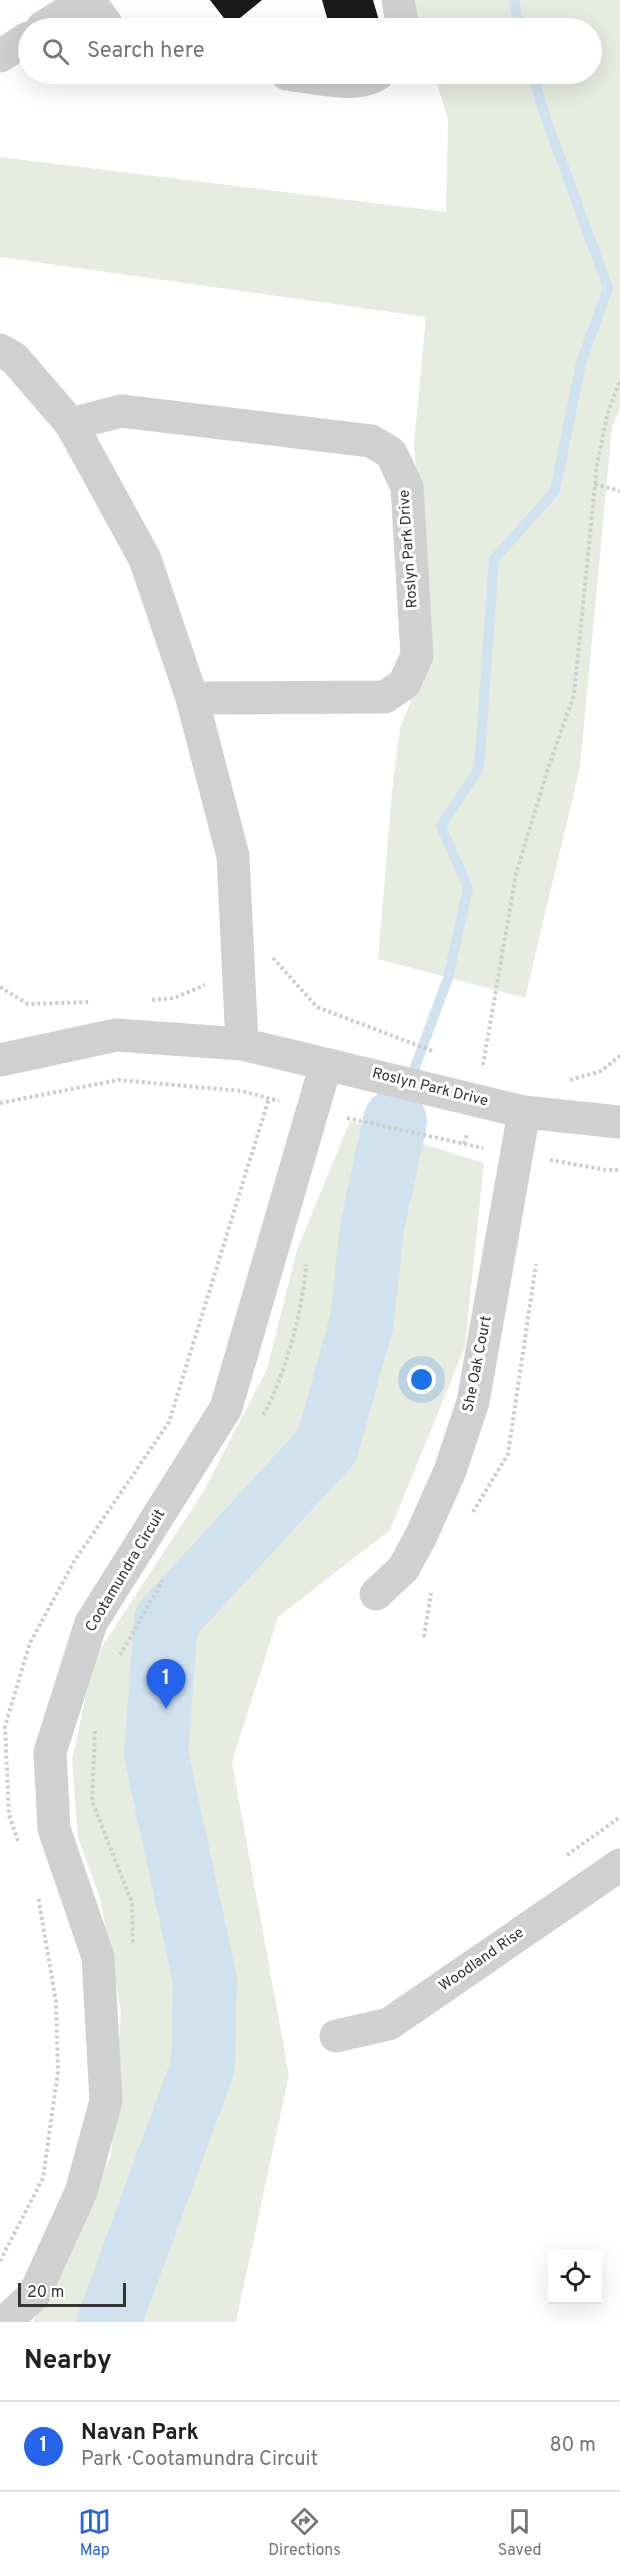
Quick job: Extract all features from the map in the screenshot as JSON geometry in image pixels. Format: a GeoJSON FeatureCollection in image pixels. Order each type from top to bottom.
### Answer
{"type":"FeatureCollection","features":[{"type":"Feature","properties":{"kind":"street"},"geometry":{"type":"LineString","coordinates":[[58,18],[88,0],[102,18]]}},
{"type":"Feature","properties":{"kind":"street"},"geometry":{"type":"LineString","coordinates":[[398,0],[401,18]]}},
{"type":"Feature","properties":{"kind":"street"},"geometry":{"type":"LineString","coordinates":[[0,56],[18,44]]}},
{"type":"Feature","properties":{"kind":"street"},"geometry":{"type":"LineString","coordinates":[[0,350],[14,358],[71,424],[145,559],[192,698],[233,856],[242,1044]]}},
{"type":"Feature","properties":{"kind":"street","name":"Roslyn Park Drive"},"geometry":{"type":"LineString","coordinates":[[71,424],[121,411],[371,441],[391,453],[407,487],[417,656],[404,684],[385,697],[192,698]]}},
{"type":"Feature","properties":{"kind":"street","name":"Roslyn Park Drive"},"geometry":{"type":"LineString","coordinates":[[0,1060],[116,1035],[242,1044],[524,1112],[620,1122]]}},
{"type":"Feature","properties":{"kind":"street","name":"Cootamundra Circuit"},"geometry":{"type":"LineString","coordinates":[[5,2322],[34,2295],[81,2192],[106,2101],[98,1957],[54,1829],[50,1752],[91,1623],[226,1408],[327,1113],[326,1064]]}},
{"type":"Feature","properties":{"kind":"street","name":"She Oak Court"},"geometry":{"type":"LineString","coordinates":[[376,1594],[403,1569],[421,1536],[450,1471],[473,1402],[524,1112]]}},
{"type":"Feature","properties":{"kind":"street","name":"Woodland Rise"},"geometry":{"type":"LineString","coordinates":[[336,2036],[389,2024],[620,1865]]}},
{"type":"Feature","properties":{"kind":"path"},"geometry":{"type":"LineString","coordinates":[[476,1099],[487,1049],[516,874],[547,771],[574,695],[595,484],[608,412],[620,381]]}},
{"type":"Feature","properties":{"kind":"path"},"geometry":{"type":"LineString","coordinates":[[595,484],[620,490]]}},
{"type":"Feature","properties":{"kind":"path"},"geometry":{"type":"LineString","coordinates":[[400,1039],[436,1052]]}},
{"type":"Feature","properties":{"kind":"path"},"geometry":{"type":"LineString","coordinates":[[563,1082],[600,1071],[620,1056]]}},
{"type":"Feature","properties":{"kind":"path"},"geometry":{"type":"LineString","coordinates":[[0,1103],[118,1080],[242,1091],[464,1144]]}},
{"type":"Feature","properties":{"kind":"path"},"geometry":{"type":"LineString","coordinates":[[257,1424],[275,1394],[305,1288],[307,1255]]}},
{"type":"Feature","properties":{"kind":"path"},"geometry":{"type":"LineString","coordinates":[[114,1665],[167,1573]]}},
{"type":"Feature","properties":{"kind":"path"},"geometry":{"type":"LineString","coordinates":[[96,1719],[92,1801],[132,1903],[133,1950]]}},
{"type":"Feature","properties":{"kind":"shaded area"},"geometry":{"type":"Polygon","coordinates":[[[413,0],[620,0],[620,410],[612,427],[580,767],[525,998],[378,959],[392,792],[400,728],[429,654],[414,444],[426,317],[0,257],[0,157],[446,212],[448,119],[437,84],[602,84],[602,18],[418,18],[413,0]]]}},
{"type":"Feature","properties":{"kind":"shaded area"},"geometry":{"type":"Polygon","coordinates":[[[350,1121],[484,1163],[465,1347],[390,1530],[278,1617],[232,1762],[289,2075],[236,2322],[33,2322],[111,2155],[121,2011],[100,1898],[78,1838],[72,1760],[94,1659],[203,1492],[267,1369],[297,1250],[350,1121]]]}},
{"type":"Feature","properties":{"kind":"building"},"geometry":{"type":"Polygon","coordinates":[[[210,0],[262,0],[240,18],[224,18],[210,0]]]}},
{"type":"Feature","properties":{"kind":"building"},"geometry":{"type":"Polygon","coordinates":[[[322,0],[373,0],[378,18],[327,18],[322,0]]]}},
{"type":"Feature","properties":{"kind":"waterway"},"geometry":{"type":"LineString","coordinates":[[514,0],[517,18]]}},
{"type":"Feature","properties":{"kind":"waterway"},"geometry":{"type":"LineString","coordinates":[[395,1121],[448,978],[468,888],[441,826],[479,768],[494,559],[555,491],[581,363],[608,288],[535,84]]}},
{"type":"Feature","properties":{"kind":"waterway"},"geometry":{"type":"LineString","coordinates":[[109,2322],[203,2066],[205,1980],[156,1754],[166,1621],[327,1446],[362,1321],[372,1227],[395,1121]]}},
{"type":"Feature","properties":{"kind":"place","name":"Navan Park"},"geometry":{"type":"Point","coordinates":[166,1709]}}]}
